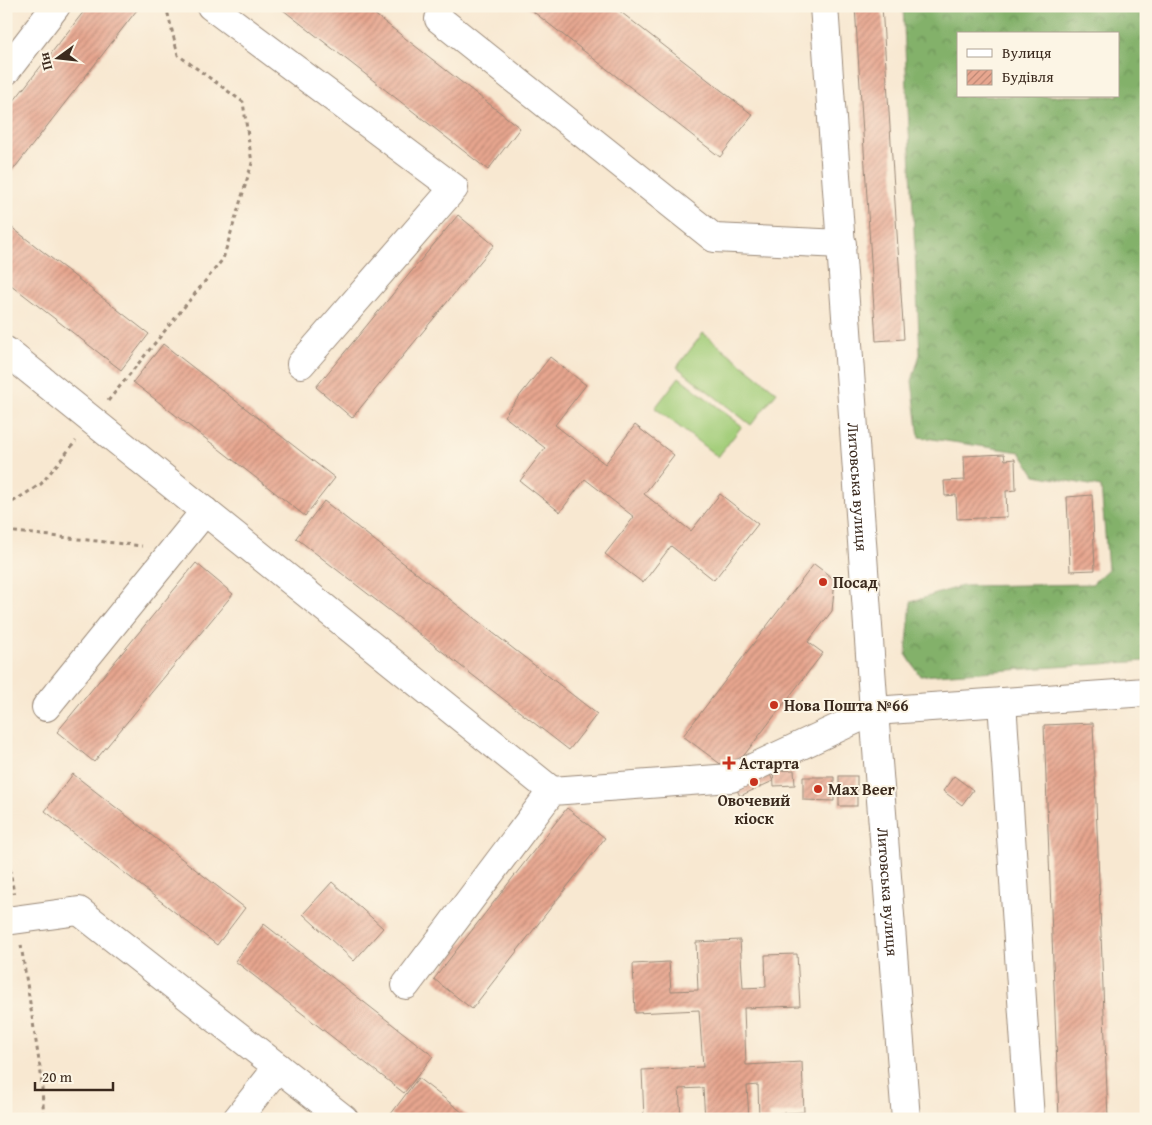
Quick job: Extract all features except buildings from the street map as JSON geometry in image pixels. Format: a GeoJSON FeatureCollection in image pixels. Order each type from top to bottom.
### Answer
{"type":"FeatureCollection","features":[{"type":"Feature","properties":{"kind":"street"},"geometry":{"type":"LineString","coordinates":[[6,71],[56,6]]}},
{"type":"Feature","properties":{"kind":"street"},"geometry":{"type":"LineString","coordinates":[[211,6],[454,188],[301,364]]}},
{"type":"Feature","properties":{"kind":"street","name":"Литовська вулиця"},"geometry":{"type":"LineString","coordinates":[[824,6],[874,711],[906,1119]]}},
{"type":"Feature","properties":{"kind":"street"},"geometry":{"type":"LineString","coordinates":[[439,19],[714,238],[842,244]]}},
{"type":"Feature","properties":{"kind":"street"},"geometry":{"type":"LineString","coordinates":[[6,351],[552,790],[731,778],[874,711],[1146,692]]}},
{"type":"Feature","properties":{"kind":"street"},"geometry":{"type":"LineString","coordinates":[[46,707],[205,511]]}},
{"type":"Feature","properties":{"kind":"street"},"geometry":{"type":"LineString","coordinates":[[1002,702],[1030,1119]]}},
{"type":"Feature","properties":{"kind":"street"},"geometry":{"type":"LineString","coordinates":[[406,985],[552,790]]}},
{"type":"Feature","properties":{"kind":"street"},"geometry":{"type":"LineString","coordinates":[[12,920],[79,910],[344,1119]]}},
{"type":"Feature","properties":{"kind":"street"},"geometry":{"type":"LineString","coordinates":[[237,1119],[278,1067]]}},
{"type":"Feature","properties":{"kind":"path"},"geometry":{"type":"LineString","coordinates":[[6,506],[41,484],[223,259],[252,163],[243,102],[178,55],[166,6]]}},
{"type":"Feature","properties":{"kind":"path"},"geometry":{"type":"LineString","coordinates":[[6,531],[173,550]]}},
{"type":"Feature","properties":{"kind":"path"},"geometry":{"type":"LineString","coordinates":[[6,845],[12,920],[41,1074],[44,1119]]}},
{"type":"Feature","properties":{"kind":"green space"},"geometry":{"type":"Polygon","coordinates":[[[903,6],[1146,6],[1146,661],[920,676],[906,654],[911,602],[961,586],[1092,584],[1108,569],[1101,487],[1035,475],[1020,452],[919,437],[912,381],[920,354],[903,6]]]}},
{"type":"Feature","properties":{"kind":"green space"},"geometry":{"type":"Polygon","coordinates":[[[703,333],[777,392],[751,425],[677,367],[703,333]]]}},
{"type":"Feature","properties":{"kind":"green space"},"geometry":{"type":"Polygon","coordinates":[[[679,377],[742,426],[718,457],[655,408],[679,377]]]}},
{"type":"Feature","properties":{"kind":"place","name":"Посад"},"geometry":{"type":"Point","coordinates":[823,582]}},
{"type":"Feature","properties":{"kind":"place","name":"Нова Пошта №66"},"geometry":{"type":"Point","coordinates":[774,705]}},
{"type":"Feature","properties":{"kind":"place","name":"Астарта"},"geometry":{"type":"Point","coordinates":[729,763]}},
{"type":"Feature","properties":{"kind":"place","name":"Овочевий кіоск"},"geometry":{"type":"Point","coordinates":[754,782]}},
{"type":"Feature","properties":{"kind":"place","name":"Max Beer"},"geometry":{"type":"Point","coordinates":[818,789]}}]}
